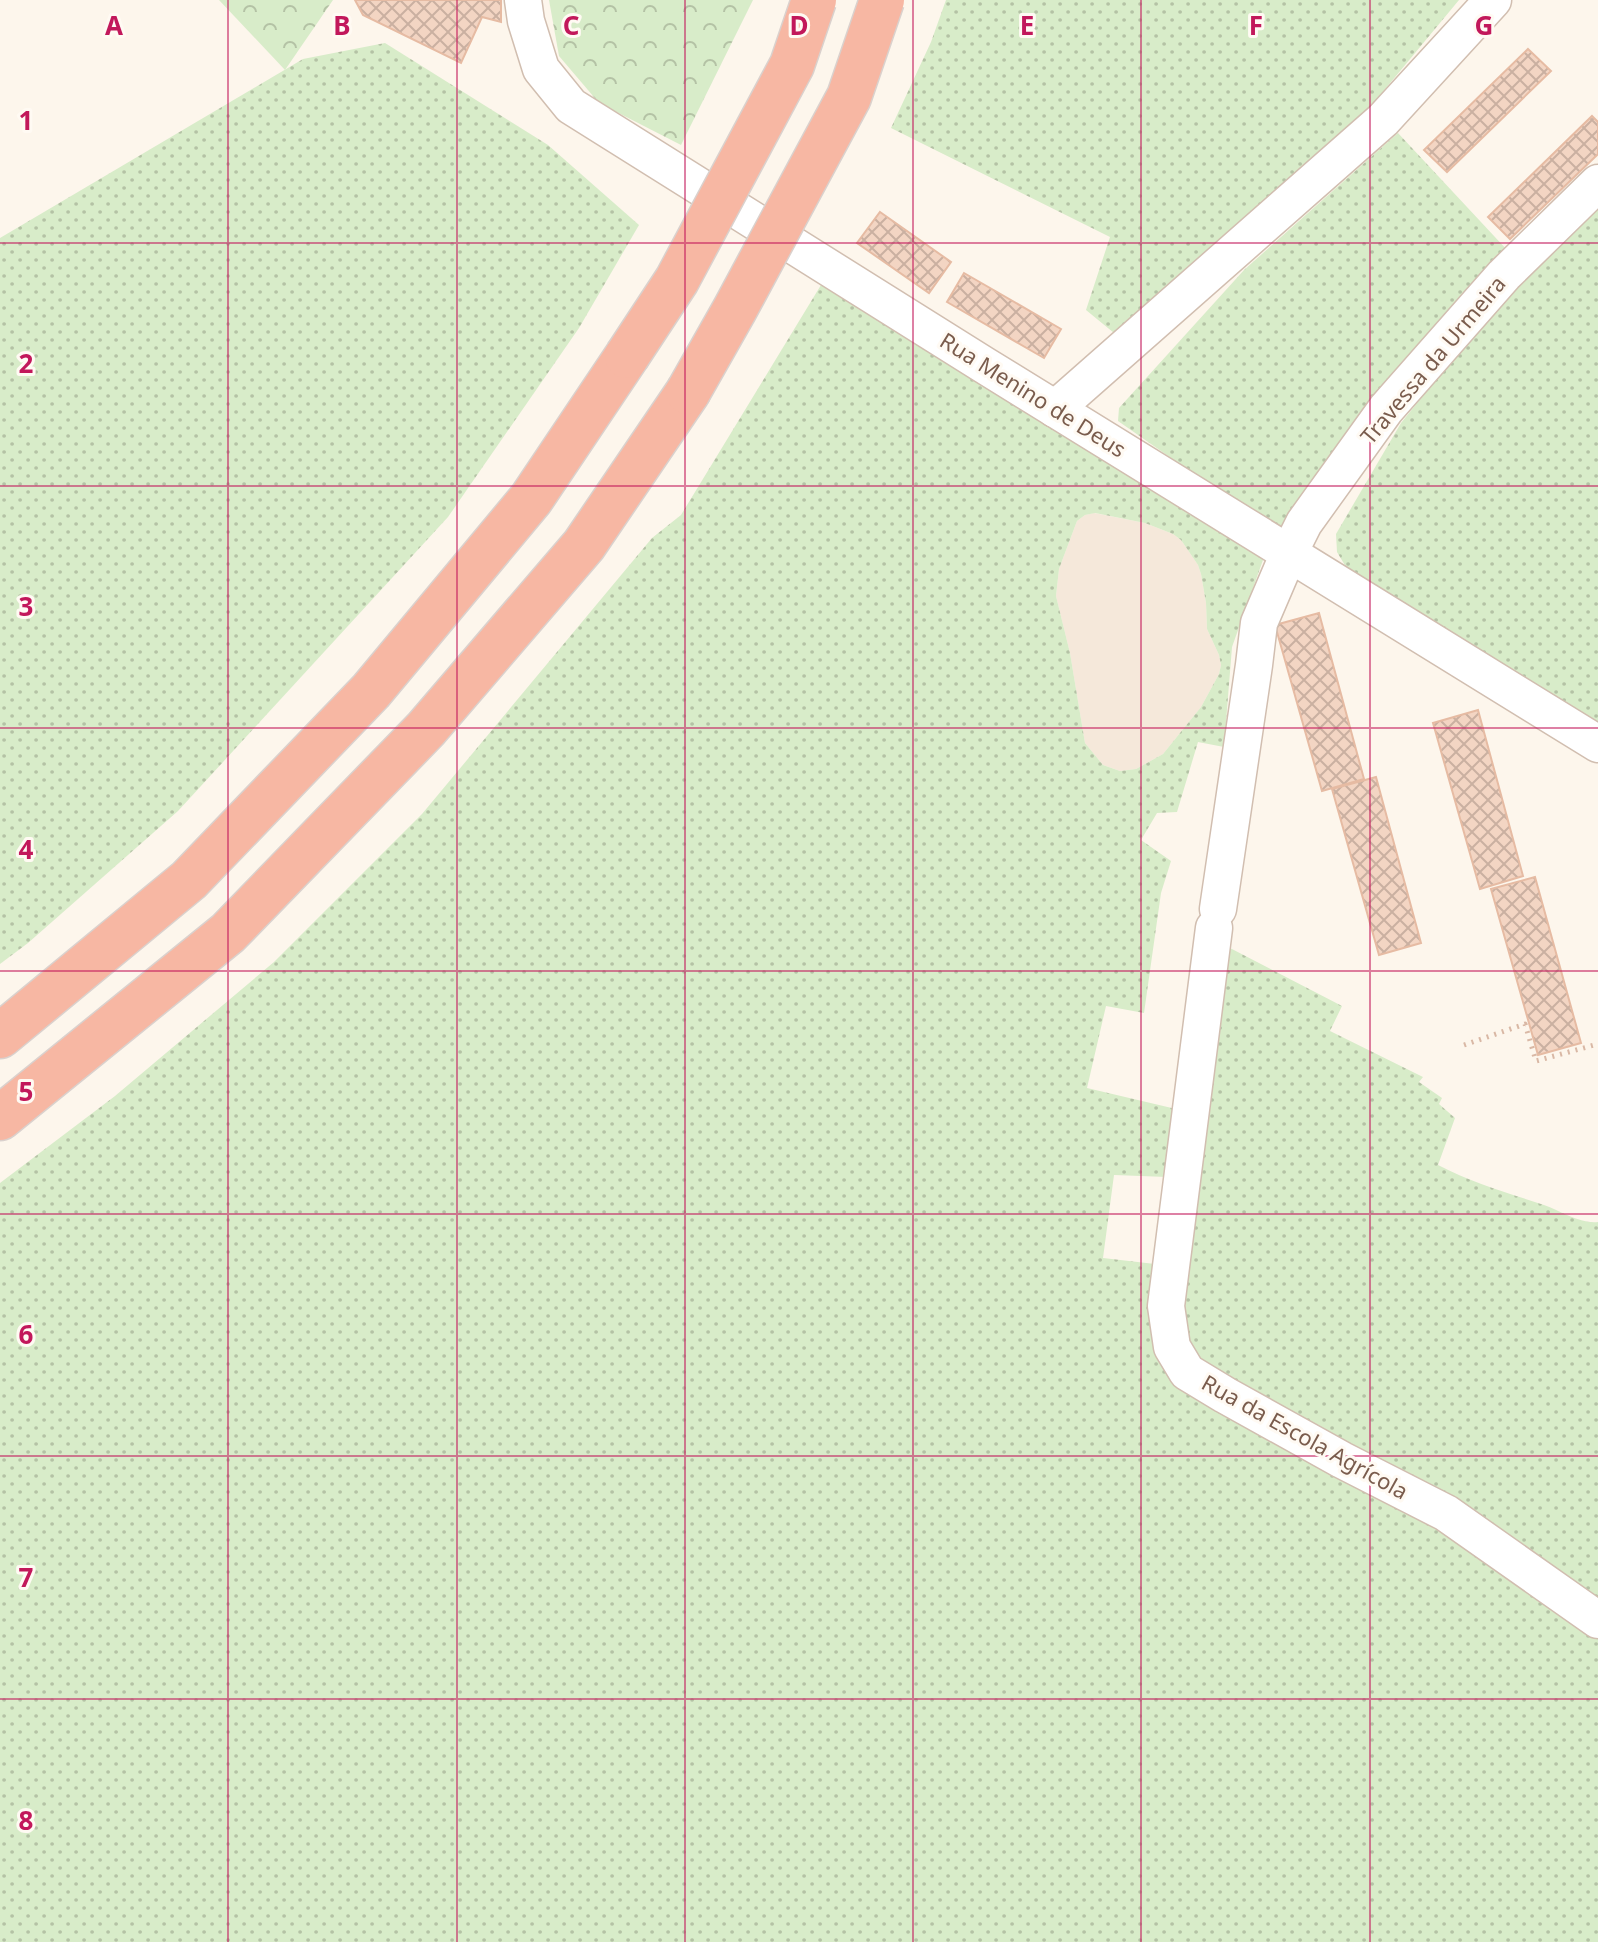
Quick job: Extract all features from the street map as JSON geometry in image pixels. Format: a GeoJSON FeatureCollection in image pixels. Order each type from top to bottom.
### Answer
{"type":"FeatureCollection","features":[{"type":"Feature","properties":{"kind":"highway"},"geometry":{"type":"LineString","coordinates":[[0,1036],[189,880],[371,691],[531,499],[677,280],[792,65],[814,0]]}},
{"type":"Feature","properties":{"kind":"highway"},"geometry":{"type":"LineString","coordinates":[[0,1118],[228,933],[426,729],[584,545],[688,392],[735,309],[849,97],[882,0]]}},
{"type":"Feature","properties":{"kind":"street","name":"Rua Menino de Deus"},"geometry":{"type":"LineString","coordinates":[[523,0],[541,69],[571,106],[1598,744]]}},
{"type":"Feature","properties":{"kind":"street"},"geometry":{"type":"LineString","coordinates":[[1055,409],[1383,120],[1493,0]]}},
{"type":"Feature","properties":{"kind":"street","name":"Travessa da Urmeira"},"geometry":{"type":"LineString","coordinates":[[1216,919],[1259,623],[1304,523],[1386,409],[1504,275],[1598,183]]}},
{"type":"Feature","properties":{"kind":"street","name":"Rua da Escola Agrícola"},"geometry":{"type":"LineString","coordinates":[[1216,919],[1166,1306],[1172,1347],[1187,1372],[1342,1460],[1446,1513],[1598,1620]]}},
{"type":"Feature","properties":{"kind":"path"},"geometry":{"type":"LineString","coordinates":[[1464,1045],[1525,1024],[1536,1061],[1598,1044]]}},
{"type":"Feature","properties":{"kind":"shaded area"},"geometry":{"type":"Polygon","coordinates":[[[1094,513],[1145,523],[1181,540],[1201,574],[1207,629],[1221,665],[1201,707],[1163,754],[1136,769],[1120,771],[1103,765],[1085,743],[1070,653],[1056,596],[1059,569],[1077,521],[1094,513]]]}},
{"type":"Feature","properties":{"kind":"green space"},"geometry":{"type":"Polygon","coordinates":[[[219,0],[333,0],[285,70],[219,0]]]}},
{"type":"Feature","properties":{"kind":"green space"},"geometry":{"type":"Polygon","coordinates":[[[549,0],[753,0],[681,145],[599,103],[559,56],[549,0]]]}},
{"type":"Feature","properties":{"kind":"green space"},"geometry":{"type":"Polygon","coordinates":[[[946,0],[1459,0],[1342,141],[1114,333],[1086,310],[1110,237],[891,128],[931,42],[946,0]]]}},
{"type":"Feature","properties":{"kind":"green space"},"geometry":{"type":"Polygon","coordinates":[[[385,43],[548,145],[639,225],[579,328],[448,517],[178,811],[0,964],[0,238],[303,59],[385,43]]]}},
{"type":"Feature","properties":{"kind":"green space"},"geometry":{"type":"Polygon","coordinates":[[[1398,133],[1508,251],[1418,349],[1277,532],[1118,421],[1119,408],[1244,270],[1398,133]]]}},
{"type":"Feature","properties":{"kind":"green space"},"geometry":{"type":"Polygon","coordinates":[[[1598,205],[1598,723],[1346,567],[1337,552],[1336,534],[1401,423],[1451,361],[1532,271],[1598,205]]]}},
{"type":"Feature","properties":{"kind":"green space"},"geometry":{"type":"Polygon","coordinates":[[[821,285],[1250,547],[1263,560],[1232,647],[1224,747],[1198,742],[1177,812],[1157,813],[1141,840],[1171,861],[1161,893],[1144,1013],[1106,1006],[1087,1088],[1176,1109],[1167,1177],[1114,1175],[1103,1258],[1181,1267],[1230,948],[1342,1006],[1330,1031],[1423,1077],[1419,1082],[1442,1098],[1439,1104],[1455,1118],[1438,1165],[1577,1219],[1598,1222],[1598,1942],[0,1942],[0,1183],[115,1096],[274,962],[422,814],[652,538],[681,515],[821,285]],[[1095,513],[1077,521],[1059,569],[1056,596],[1070,653],[1085,743],[1103,765],[1120,771],[1136,769],[1163,754],[1201,707],[1221,665],[1207,629],[1206,603],[1198,565],[1181,540],[1145,523],[1095,513]]]}},
{"type":"Feature","properties":{"kind":"building"},"geometry":{"type":"Polygon","coordinates":[[[355,0],[501,0],[501,22],[482,17],[461,63],[363,15],[355,0]]]}},
{"type":"Feature","properties":{"kind":"building"},"geometry":{"type":"Polygon","coordinates":[[[1528,49],[1551,71],[1447,172],[1424,150],[1528,49]]]}},
{"type":"Feature","properties":{"kind":"building"},"geometry":{"type":"Polygon","coordinates":[[[1592,116],[1598,122],[1598,154],[1510,239],[1488,217],[1592,116]]]}},
{"type":"Feature","properties":{"kind":"building"},"geometry":{"type":"Polygon","coordinates":[[[880,212],[951,262],[929,293],[857,243],[880,212]]]}},
{"type":"Feature","properties":{"kind":"building"},"geometry":{"type":"Polygon","coordinates":[[[964,273],[1061,329],[1044,358],[947,302],[964,273]]]}},
{"type":"Feature","properties":{"kind":"building"},"geometry":{"type":"Polygon","coordinates":[[[1319,613],[1364,779],[1322,791],[1275,625],[1319,613]]]}},
{"type":"Feature","properties":{"kind":"building"},"geometry":{"type":"Polygon","coordinates":[[[1478,710],[1523,876],[1480,889],[1433,723],[1478,710]]]}},
{"type":"Feature","properties":{"kind":"building"},"geometry":{"type":"Polygon","coordinates":[[[1376,777],[1421,943],[1379,955],[1332,789],[1376,777]]]}},
{"type":"Feature","properties":{"kind":"building"},"geometry":{"type":"Polygon","coordinates":[[[1535,877],[1581,1043],[1538,1055],[1491,889],[1535,877]]]}}]}
